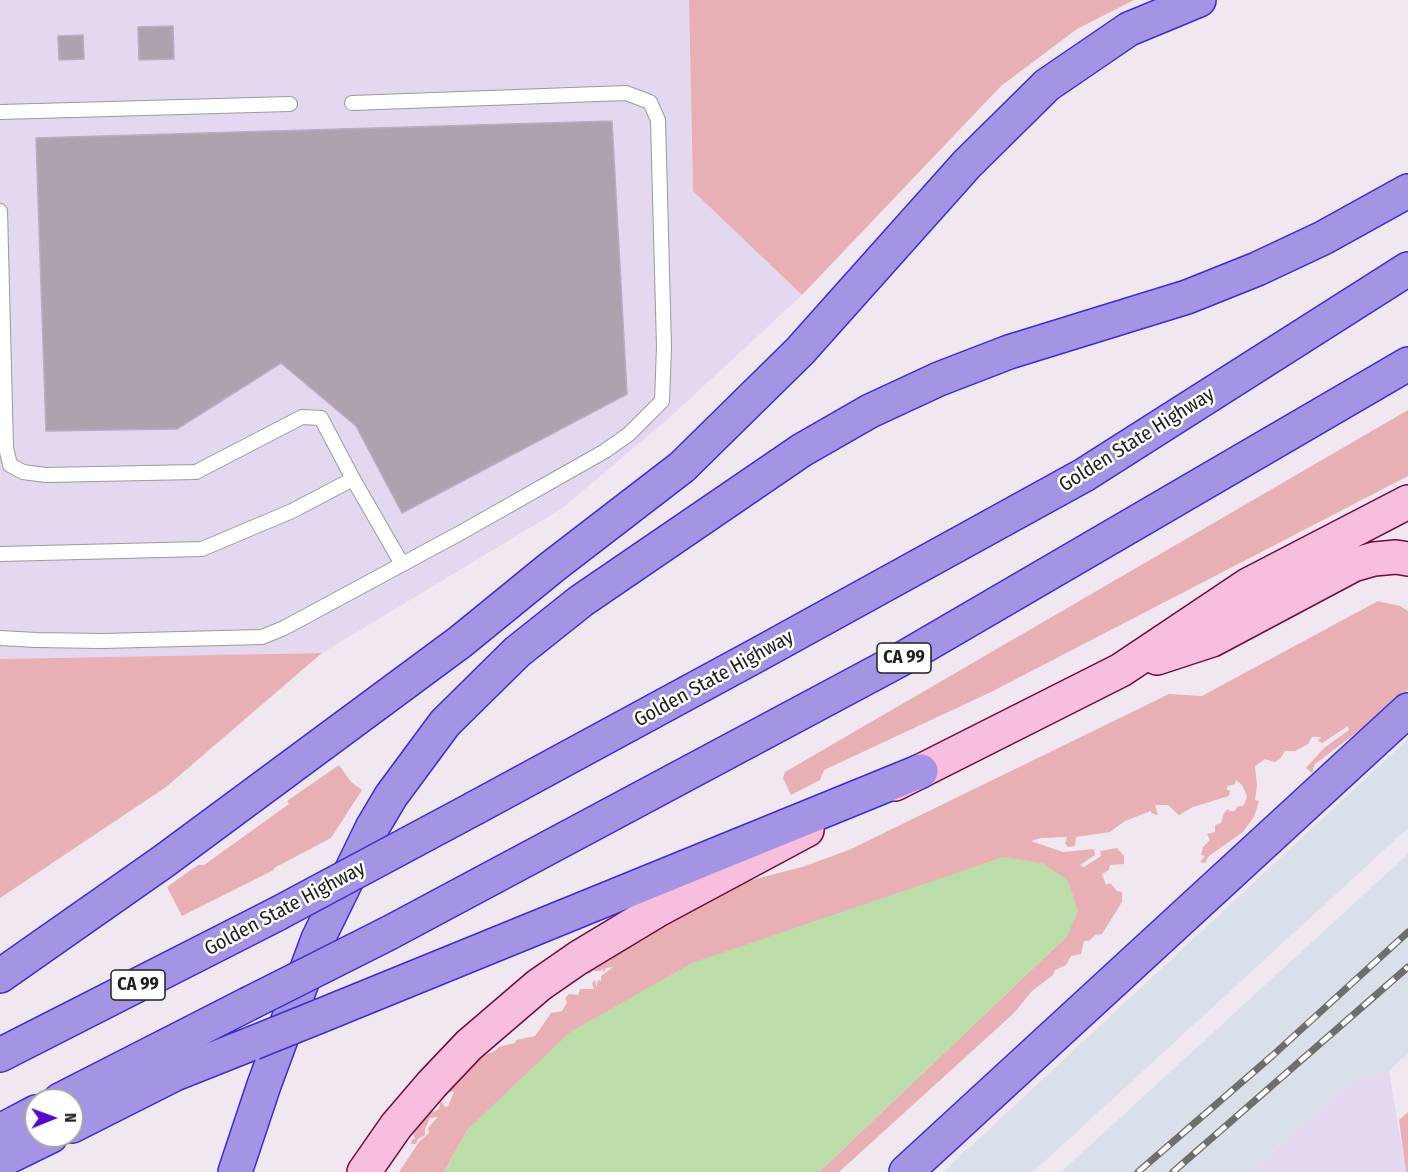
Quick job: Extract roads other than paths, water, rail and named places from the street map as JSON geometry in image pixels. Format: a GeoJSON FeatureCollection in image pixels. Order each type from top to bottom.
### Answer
{"type":"FeatureCollection","features":[{"type":"Feature","properties":{"kind":"highway"},"geometry":{"type":"LineString","coordinates":[[0,976],[164,861],[431,663],[682,467],[800,351],[967,165],[1047,85],[1129,29],[1199,0]]}},
{"type":"Feature","properties":{"kind":"highway"},"geometry":{"type":"LineString","coordinates":[[235,1172],[264,1085],[318,939],[372,828],[397,787],[445,723],[479,687],[525,645],[580,601],[792,456],[870,411],[939,379],[1009,352],[1187,297],[1257,269],[1323,238],[1408,191]]}},
{"type":"Feature","properties":{"kind":"highway","name":"Golden State Highway"},"geometry":{"type":"LineString","coordinates":[[0,1055],[277,914],[759,654],[1084,475],[1408,269]]}},
{"type":"Feature","properties":{"kind":"highway","name":"CA 99"},"geometry":{"type":"LineString","coordinates":[[84,1088],[389,933],[907,656],[1408,364]]}},
{"type":"Feature","properties":{"kind":"highway"},"geometry":{"type":"LineString","coordinates":[[906,1172],[1408,710]]}},
{"type":"Feature","properties":{"kind":"highway"},"geometry":{"type":"LineString","coordinates":[[84,1120],[175,1074],[921,771]]}},
{"type":"Feature","properties":{"kind":"highway"},"geometry":{"type":"LineString","coordinates":[[0,1131],[24,1118]]}},
{"type":"Feature","properties":{"kind":"highway"},"geometry":{"type":"LineString","coordinates":[[0,1161],[27,1148]]}},
{"type":"Feature","properties":{"kind":"main road"},"geometry":{"type":"LineString","coordinates":[[364,1172],[396,1126],[469,1045],[539,985],[578,958],[656,911],[921,771],[1121,670],[1248,585],[1408,502]]}},
{"type":"Feature","properties":{"kind":"main road"},"geometry":{"type":"LineString","coordinates":[[1121,670],[1212,640],[1353,566],[1386,558],[1408,559]]}},
{"type":"Feature","properties":{"kind":"lane"},"geometry":{"type":"LineString","coordinates":[[0,638],[102,641],[262,637],[284,628],[605,451],[629,434],[662,401],[664,347],[658,120],[650,102],[626,93],[352,103]]}},
{"type":"Feature","properties":{"kind":"lane"},"geometry":{"type":"LineString","coordinates":[[0,112],[290,104]]}},
{"type":"Feature","properties":{"kind":"lane"},"geometry":{"type":"LineString","coordinates":[[0,211],[6,447],[10,465],[23,472],[46,475],[196,472],[302,417],[321,418],[402,564]]}},
{"type":"Feature","properties":{"kind":"lane"},"geometry":{"type":"LineString","coordinates":[[0,554],[202,549],[292,512],[354,479]]}},
{"type":"Feature","properties":{"kind":"railway"},"geometry":{"type":"LineString","coordinates":[[1138,1172],[1272,1056],[1408,932]]}},
{"type":"Feature","properties":{"kind":"railway"},"geometry":{"type":"LineString","coordinates":[[1173,1172],[1408,967]]}}]}
